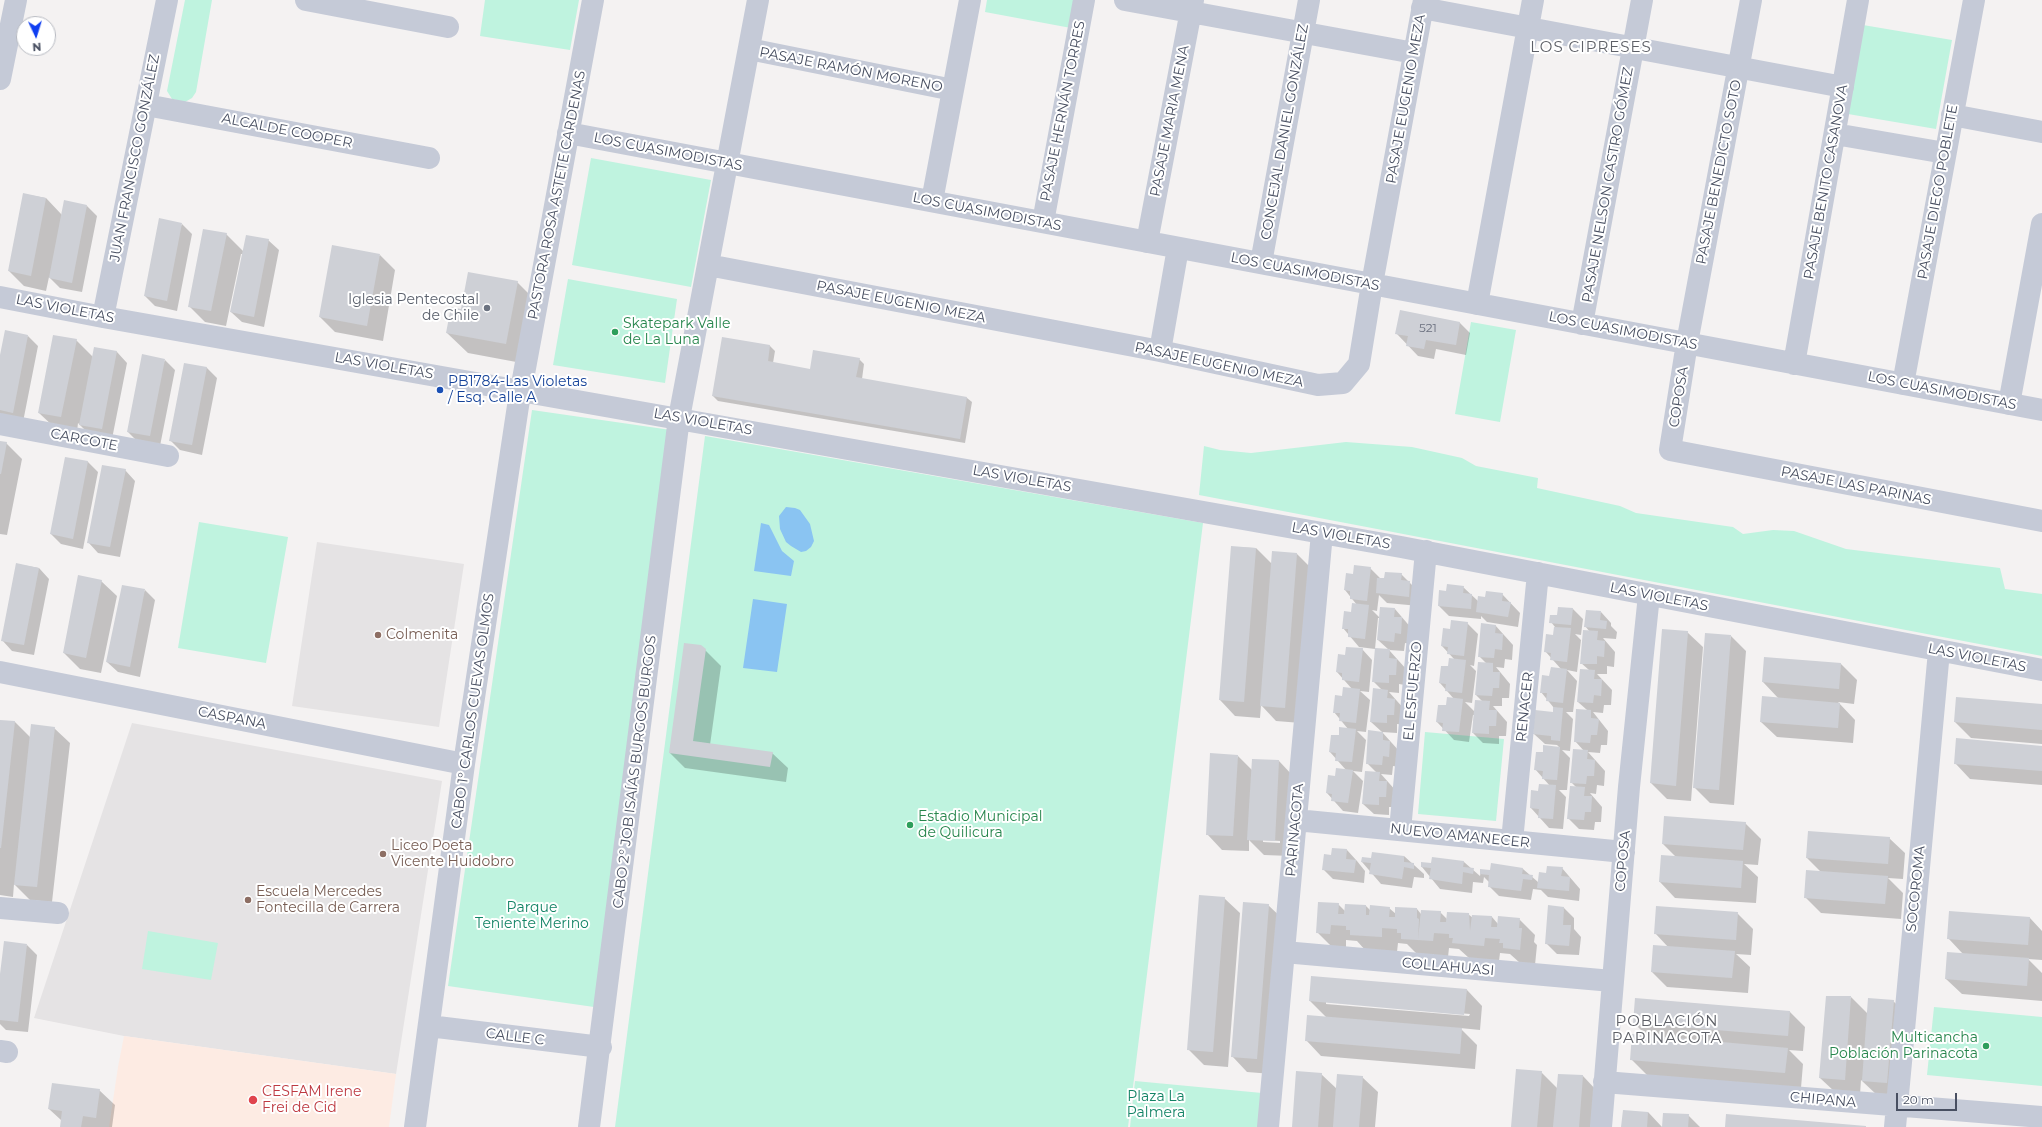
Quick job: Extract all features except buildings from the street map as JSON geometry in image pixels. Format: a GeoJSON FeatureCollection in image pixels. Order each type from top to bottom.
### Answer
{"type":"FeatureCollection","features":[{"type":"Feature","properties":{"kind":"street"},"geometry":{"type":"LineString","coordinates":[[0,79],[16,0]]}},
{"type":"Feature","properties":{"kind":"street","name":"JUAN FRANCISCO GONZÁLEZ"},"geometry":{"type":"LineString","coordinates":[[103,317],[167,0]]}},
{"type":"Feature","properties":{"kind":"street"},"geometry":{"type":"LineString","coordinates":[[306,0],[448,27]]}},
{"type":"Feature","properties":{"kind":"street","name":"PASTORA ROSA ASTETE CARDENAS"},"geometry":{"type":"LineString","coordinates":[[521,390],[593,0]]}},
{"type":"Feature","properties":{"kind":"street","name":"CABO 2° JOB ISAÍAS BURGOS BURGOS"},"geometry":{"type":"LineString","coordinates":[[589,1127],[601,1047],[679,418],[758,0]]}},
{"type":"Feature","properties":{"kind":"street"},"geometry":{"type":"LineString","coordinates":[[932,201],[970,0]]}},
{"type":"Feature","properties":{"kind":"street","name":"PASAJE HERNÁN TORRES"},"geometry":{"type":"LineString","coordinates":[[1043,222],[1084,0]]}},
{"type":"Feature","properties":{"kind":"street"},"geometry":{"type":"LineString","coordinates":[[1125,0],[1192,6],[1303,33],[1414,54]]}},
{"type":"Feature","properties":{"kind":"street","name":"CONCEJAL DANIEL GONZÁLEZ"},"geometry":{"type":"LineString","coordinates":[[1261,263],[1309,0]]}},
{"type":"Feature","properties":{"kind":"street"},"geometry":{"type":"LineString","coordinates":[[1476,304],[1534,0]]}},
{"type":"Feature","properties":{"kind":"street","name":"PASAJE NELSON CASTRO GÓMEZ"},"geometry":{"type":"LineString","coordinates":[[1582,324],[1642,0]]}},
{"type":"Feature","properties":{"kind":"street","name":"PASAJE BENEDICTO SOTO"},"geometry":{"type":"LineString","coordinates":[[1687,343],[1751,0]]}},
{"type":"Feature","properties":{"kind":"street","name":"PASAJE BENITO CASANOVA"},"geometry":{"type":"LineString","coordinates":[[1794,364],[1858,0]]}},
{"type":"Feature","properties":{"kind":"street","name":"PASAJE DIEGO POBLETE"},"geometry":{"type":"LineString","coordinates":[[1903,384],[1974,0]]}},
{"type":"Feature","properties":{"kind":"street"},"geometry":{"type":"LineString","coordinates":[[1423,4],[1528,28],[1843,87]]}},
{"type":"Feature","properties":{"kind":"street","name":"PASAJE EUGENIO MEZA"},"geometry":{"type":"LineString","coordinates":[[708,265],[1160,351],[1318,385],[1343,383],[1359,364],[1372,284],[1423,4]]}},
{"type":"Feature","properties":{"kind":"street","name":"PASAJE MARIA MENA"},"geometry":{"type":"LineString","coordinates":[[1147,242],[1192,6]]}},
{"type":"Feature","properties":{"kind":"street","name":"PASAJE RAMÓN MORENO"},"geometry":{"type":"LineString","coordinates":[[749,49],[953,90]]}},
{"type":"Feature","properties":{"kind":"street","name":"ALCALDE COOPER"},"geometry":{"type":"LineString","coordinates":[[146,105],[429,158]]}},
{"type":"Feature","properties":{"kind":"street"},"geometry":{"type":"LineString","coordinates":[[1952,115],[2042,132]]}},
{"type":"Feature","properties":{"kind":"street","name":"LOS CUASIMODISTAS"},"geometry":{"type":"LineString","coordinates":[[568,133],[2042,410]]}},
{"type":"Feature","properties":{"kind":"street"},"geometry":{"type":"LineString","coordinates":[[1835,134],[1945,153]]}},
{"type":"Feature","properties":{"kind":"street"},"geometry":{"type":"LineString","coordinates":[[2009,404],[2042,224]]}},
{"type":"Feature","properties":{"kind":"street"},"geometry":{"type":"LineString","coordinates":[[1160,351],[1178,248]]}},
{"type":"Feature","properties":{"kind":"street","name":"LAS VIOLETAS"},"geometry":{"type":"LineString","coordinates":[[0,297],[103,317],[1426,551],[1538,574],[2042,670]]}},
{"type":"Feature","properties":{"kind":"street","name":"COPOSA"},"geometry":{"type":"LineString","coordinates":[[1670,450],[1687,343]]}},
{"type":"Feature","properties":{"kind":"street","name":"CABO 1° CARLOS CUEVAS OLMOS"},"geometry":{"type":"LineString","coordinates":[[415,1127],[464,764],[521,390]]}},
{"type":"Feature","properties":{"kind":"street","name":"CARCOTE"},"geometry":{"type":"LineString","coordinates":[[0,424],[168,456]]}},
{"type":"Feature","properties":{"kind":"street","name":"PASAJE LAS PARINAS"},"geometry":{"type":"LineString","coordinates":[[1670,450],[2042,521]]}},
{"type":"Feature","properties":{"kind":"street","name":"PARINACOTA"},"geometry":{"type":"LineString","coordinates":[[1268,1127],[1322,533]]}},
{"type":"Feature","properties":{"kind":"street","name":"EL ESFUERZO"},"geometry":{"type":"LineString","coordinates":[[1400,830],[1426,551]]}},
{"type":"Feature","properties":{"kind":"street","name":"RENACER"},"geometry":{"type":"LineString","coordinates":[[1512,841],[1538,574]]}},
{"type":"Feature","properties":{"kind":"street","name":"COPOSA"},"geometry":{"type":"LineString","coordinates":[[1600,1127],[1612,981],[1649,595]]}},
{"type":"Feature","properties":{"kind":"street","name":"SOCOROMA"},"geometry":{"type":"LineString","coordinates":[[1895,1116],[1939,651]]}},
{"type":"Feature","properties":{"kind":"street","name":"CASPANA"},"geometry":{"type":"LineString","coordinates":[[0,672],[464,764]]}},
{"type":"Feature","properties":{"kind":"street","name":"NUEVO AMANECER"},"geometry":{"type":"LineString","coordinates":[[1296,820],[1624,852]]}},
{"type":"Feature","properties":{"kind":"street"},"geometry":{"type":"LineString","coordinates":[[0,908],[58,913]]}},
{"type":"Feature","properties":{"kind":"street","name":"COLLAHUASI"},"geometry":{"type":"LineString","coordinates":[[1284,952],[1612,981]]}},
{"type":"Feature","properties":{"kind":"street","name":"CALLE C"},"geometry":{"type":"LineString","coordinates":[[429,1026],[601,1047]]}},
{"type":"Feature","properties":{"kind":"street","name":"CHIPANA"},"geometry":{"type":"LineString","coordinates":[[1604,1082],[1895,1116],[2042,1117]]}},
{"type":"Feature","properties":{"kind":"shaded area","name":"Colmenita"},"geometry":{"type":"Polygon","coordinates":[[[317,542],[464,564],[439,727],[292,706],[317,542]]]}},
{"type":"Feature","properties":{"kind":"shaded area","name":"Escuela Mercedes Fontecilla de Carrera"},"geometry":{"type":"Polygon","coordinates":[[[132,723],[442,781],[396,1074],[124,1036],[34,1018],[132,723]]]}},
{"type":"Feature","properties":{"kind":"shaded area","name":"CESFAM Irene Frei de Cid"},"geometry":{"type":"Polygon","coordinates":[[[124,1036],[396,1074],[389,1127],[109,1127],[124,1036]]]}},
{"type":"Feature","properties":{"kind":"green space"},"geometry":{"type":"Polygon","coordinates":[[[185,0],[212,0],[196,92],[192,98],[185,102],[172,99],[167,91],[185,0]]]}},
{"type":"Feature","properties":{"kind":"green space"},"geometry":{"type":"Polygon","coordinates":[[[485,0],[579,0],[570,50],[480,36],[485,0]]]}},
{"type":"Feature","properties":{"kind":"green space"},"geometry":{"type":"Polygon","coordinates":[[[987,0],[1077,0],[1071,28],[985,12],[987,0]]]}},
{"type":"Feature","properties":{"kind":"green space"},"geometry":{"type":"Polygon","coordinates":[[[1863,25],[1952,40],[1936,129],[1848,114],[1863,25]]]}},
{"type":"Feature","properties":{"kind":"green space"},"geometry":{"type":"Polygon","coordinates":[[[591,158],[711,180],[691,287],[572,265],[591,158]]]}},
{"type":"Feature","properties":{"kind":"green space","name":"Skatepark Valle de La Luna"},"geometry":{"type":"Polygon","coordinates":[[[568,279],[677,299],[665,383],[553,365],[568,279]]]}},
{"type":"Feature","properties":{"kind":"green space"},"geometry":{"type":"Polygon","coordinates":[[[1471,322],[1516,330],[1500,422],[1455,414],[1471,322]]]}},
{"type":"Feature","properties":{"kind":"green space","name":"Parque Teniente Merino"},"geometry":{"type":"Polygon","coordinates":[[[532,410],[671,430],[594,1007],[448,986],[532,410]]]}},
{"type":"Feature","properties":{"kind":"green space","name":"Estadio Municipal de Quilicura"},"geometry":{"type":"Polygon","coordinates":[[[705,436],[1203,523],[1128,1127],[615,1127],[705,436]]]}},
{"type":"Feature","properties":{"kind":"green space"},"geometry":{"type":"Polygon","coordinates":[[[1346,442],[1412,447],[1462,458],[1476,466],[1538,478],[1537,488],[1620,506],[1636,513],[1733,527],[1743,534],[1773,530],[1794,531],[1846,549],[2000,568],[2005,589],[2042,594],[2042,656],[1199,495],[1204,446],[1220,450],[1251,453],[1346,442]]]}},
{"type":"Feature","properties":{"kind":"green space"},"geometry":{"type":"Polygon","coordinates":[[[199,522],[288,537],[266,663],[178,648],[199,522]]]}},
{"type":"Feature","properties":{"kind":"green space"},"geometry":{"type":"Polygon","coordinates":[[[1425,732],[1504,739],[1496,821],[1418,814],[1425,732]]]}},
{"type":"Feature","properties":{"kind":"green space"},"geometry":{"type":"Polygon","coordinates":[[[148,931],[218,943],[211,980],[142,969],[148,931]]]}},
{"type":"Feature","properties":{"kind":"green space","name":"Multicancha Población Parinacota"},"geometry":{"type":"Polygon","coordinates":[[[1934,1007],[2042,1017],[2042,1086],[1927,1075],[1934,1007]]]}},
{"type":"Feature","properties":{"kind":"green space","name":"Plaza La Palmera"},"geometry":{"type":"Polygon","coordinates":[[[1135,1081],[1262,1093],[1259,1127],[1130,1127],[1135,1081]]]}},
{"type":"Feature","properties":{"kind":"water"},"geometry":{"type":"Polygon","coordinates":[[[786,507],[800,510],[810,524],[814,541],[811,547],[806,551],[801,552],[786,542],[780,529],[779,516],[786,507]]]}},
{"type":"Feature","properties":{"kind":"water"},"geometry":{"type":"Polygon","coordinates":[[[761,523],[769,525],[782,551],[794,561],[791,576],[754,571],[761,523]]]}},
{"type":"Feature","properties":{"kind":"water"},"geometry":{"type":"Polygon","coordinates":[[[753,599],[787,604],[777,672],[743,668],[753,599]]]}},
{"type":"Feature","properties":{"kind":"place","name":"Iglesia Pentecostal de Chile"},"geometry":{"type":"Point","coordinates":[487,308]}},
{"type":"Feature","properties":{"kind":"place","name":"Skatepark Valle de La Luna"},"geometry":{"type":"Point","coordinates":[615,332]}},
{"type":"Feature","properties":{"kind":"place","name":"PB1784-Las Violetas / Esq. Calle A"},"geometry":{"type":"Point","coordinates":[440,390]}},
{"type":"Feature","properties":{"kind":"place","name":"Colmenita"},"geometry":{"type":"Point","coordinates":[378,635]}},
{"type":"Feature","properties":{"kind":"place","name":"Estadio Municipal de Quilicura"},"geometry":{"type":"Point","coordinates":[910,825]}},
{"type":"Feature","properties":{"kind":"place","name":"Liceo Poeta Vicente Huidobro"},"geometry":{"type":"Point","coordinates":[383,854]}},
{"type":"Feature","properties":{"kind":"place","name":"Escuela Mercedes Fontecilla de Carrera"},"geometry":{"type":"Point","coordinates":[248,900]}},
{"type":"Feature","properties":{"kind":"place","name":"Multicancha Población Parinacota"},"geometry":{"type":"Point","coordinates":[1986,1046]}},
{"type":"Feature","properties":{"kind":"place","name":"CESFAM Irene Frei de Cid"},"geometry":{"type":"Point","coordinates":[253,1100]}},
{"type":"Feature","properties":{"kind":"district","name":"LOS CIPRESES"},"geometry":{"type":"Point","coordinates":[1591,48]}},
{"type":"Feature","properties":{"kind":"district","name":"POBLACIÓN PARINACOTA"},"geometry":{"type":"Point","coordinates":[1667,1030]}}]}
